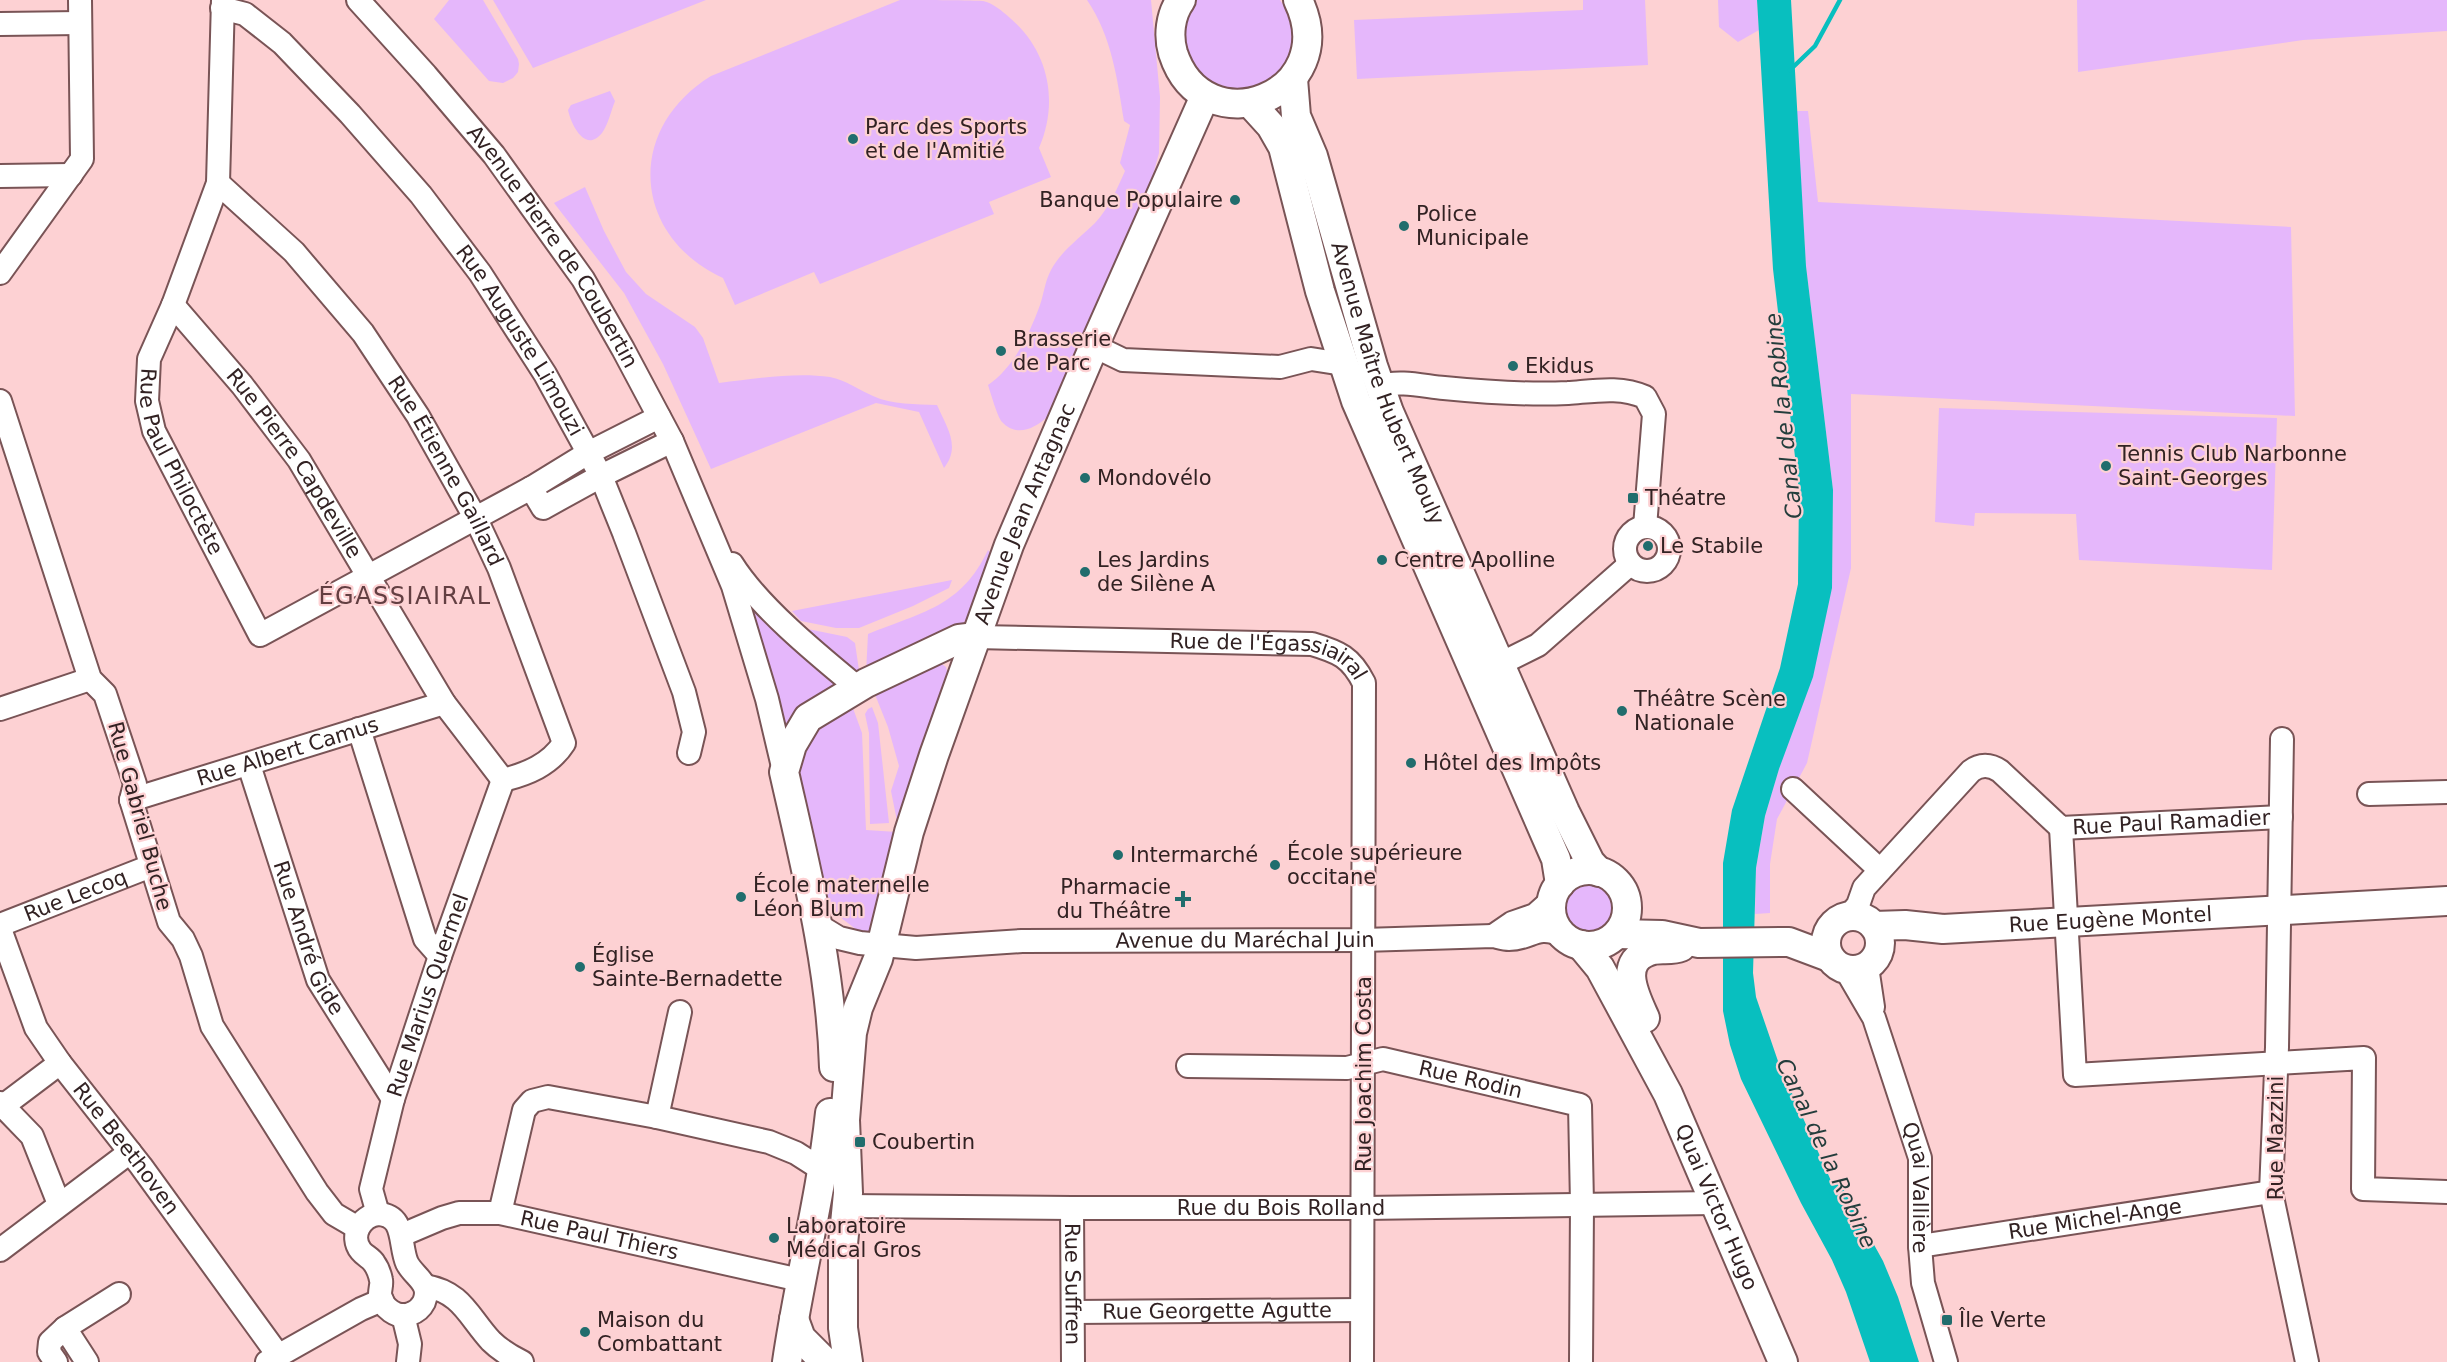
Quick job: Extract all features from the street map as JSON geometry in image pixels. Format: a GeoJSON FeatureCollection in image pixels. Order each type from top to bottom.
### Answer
{"type":"FeatureCollection","features":[{"type":"Feature","properties":{"kind":"main road"},"geometry":{"type":"LineString","coordinates":[[1180,0],[1171,25],[1171,46],[1177,66],[1189,83],[1205,96],[1228,104],[1251,104],[1267,99],[1293,79],[1303,62],[1308,38],[1304,13],[1298,0]]}},
{"type":"Feature","properties":{"kind":"main road","name":"Avenue Maître Hubert Mouly"},"geometry":{"type":"LineString","coordinates":[[1293,79],[1296,116],[1313,156],[1384,399],[1565,812],[1590,862],[1599,872]]}},
{"type":"Feature","properties":{"kind":"main road","name":"Avenue Jean Antagnac"},"geometry":{"type":"LineString","coordinates":[[848,1362],[843,1328],[843,1244],[849,1193],[845,1120],[852,1033],[859,1005],[883,946],[890,905],[909,832],[1009,545],[1205,96]]}},
{"type":"Feature","properties":{"kind":"main road","name":"Avenue Maître Hubert Mouly"},"geometry":{"type":"LineString","coordinates":[[1251,104],[1271,126],[1283,147],[1343,364],[1379,457],[1556,859],[1556,892]]}},
{"type":"Feature","properties":{"kind":"main road","name":"Avenue Jean Antagnac"},"geometry":{"type":"LineString","coordinates":[[858,688],[959,639],[976,637]]}},
{"type":"Feature","properties":{"kind":"main road"},"geometry":{"type":"LineString","coordinates":[[926,654],[942,656],[961,680]]}},
{"type":"Feature","properties":{"kind":"main road","name":"Avenue Pierre de Coubertin"},"geometry":{"type":"LineString","coordinates":[[808,1358],[794,1320],[827,1145],[834,1074],[832,1017],[816,924],[784,772],[792,745],[808,718],[858,688]]}},
{"type":"Feature","properties":{"kind":"main road"},"geometry":{"type":"LineString","coordinates":[[1662,935],[1637,914],[1610,876],[1599,872],[1578,872],[1556,892],[1552,912],[1555,924],[1572,940],[1593,946],[1616,936],[1662,935],[1699,942],[1779,942],[1855,963]]}},
{"type":"Feature","properties":{"kind":"main road"},"geometry":{"type":"LineString","coordinates":[[1616,936],[1627,913],[1624,894]]}},
{"type":"Feature","properties":{"kind":"main road","name":"Rue Eugène Montel"},"geometry":{"type":"LineString","coordinates":[[1779,942],[1852,923],[1943,929],[2447,901]]}},
{"type":"Feature","properties":{"kind":"main road"},"geometry":{"type":"LineString","coordinates":[[1852,923],[1880,940],[1855,963],[1826,940],[1852,923]]}},
{"type":"Feature","properties":{"kind":"main road","name":"Rue Eugène Montel"},"geometry":{"type":"LineString","coordinates":[[1855,963],[1907,938],[1943,929]]}},
{"type":"Feature","properties":{"kind":"main road","name":"Quai Victor Hugo"},"geometry":{"type":"LineString","coordinates":[[1616,936],[1610,953],[1611,965],[1645,1053]]}},
{"type":"Feature","properties":{"kind":"main road","name":"Quai Victor Hugo"},"geometry":{"type":"LineString","coordinates":[[1572,940],[1600,968],[1668,1094],[1783,1362]]}},
{"type":"Feature","properties":{"kind":"main road"},"geometry":{"type":"LineString","coordinates":[[1645,1053],[1646,1020],[1631,987],[1634,965],[1646,952],[1674,950],[1699,942]]}},
{"type":"Feature","properties":{"kind":"main road"},"geometry":{"type":"LineString","coordinates":[[808,1358],[836,1343],[843,1328]]}},
{"type":"Feature","properties":{"kind":"street"},"geometry":{"type":"LineString","coordinates":[[1,270],[82,159],[80,0]]}},
{"type":"Feature","properties":{"kind":"street","name":"Avenue Pierre de Coubertin"},"geometry":{"type":"LineString","coordinates":[[358,0],[498,160],[583,279],[672,441],[733,586],[766,699],[784,772]]}},
{"type":"Feature","properties":{"kind":"street","name":"Rue Paul Philoctète"},"geometry":{"type":"LineString","coordinates":[[223,4],[218,183],[173,305],[149,359],[147,402],[154,431],[260,635],[369,577]]}},
{"type":"Feature","properties":{"kind":"street","name":"Rue Auguste Limouzi"},"geometry":{"type":"LineString","coordinates":[[223,4],[244,14],[282,43],[350,114],[421,195],[480,273],[545,374],[601,476],[684,692],[694,732],[689,753]]}},
{"type":"Feature","properties":{"kind":"street"},"geometry":{"type":"LineString","coordinates":[[0,24],[80,23]]}},
{"type":"Feature","properties":{"kind":"street"},"geometry":{"type":"LineString","coordinates":[[0,176],[71,175]]}},
{"type":"Feature","properties":{"kind":"street","name":"Rue Étienne Gaillard"},"geometry":{"type":"LineString","coordinates":[[218,183],[294,252],[363,333],[418,416],[476,519],[499,568],[564,743],[556,756],[526,774],[502,780]]}},
{"type":"Feature","properties":{"kind":"street","name":"Rue Pierre Capdeville"},"geometry":{"type":"LineString","coordinates":[[173,305],[242,385],[299,460],[444,703],[502,780]]}},
{"type":"Feature","properties":{"kind":"street"},"geometry":{"type":"LineString","coordinates":[[1311,359],[1331,327]]}},
{"type":"Feature","properties":{"kind":"street"},"geometry":{"type":"LineString","coordinates":[[1094,346],[1124,360],[1280,367],[1311,359],[1343,364]]}},
{"type":"Feature","properties":{"kind":"street"},"geometry":{"type":"LineString","coordinates":[[1384,399],[1393,382],[1417,386],[1567,393],[1604,389],[1633,391],[1645,396],[1654,414],[1645,526]]}},
{"type":"Feature","properties":{"kind":"street","name":"Rue Gabriel Buche"},"geometry":{"type":"LineString","coordinates":[[0,401],[90,680],[105,694],[117,728],[135,784],[131,800],[169,922],[183,939],[191,956],[212,1026],[317,1192],[334,1214],[358,1228]]}},
{"type":"Feature","properties":{"kind":"street"},"geometry":{"type":"LineString","coordinates":[[369,577],[531,488],[588,453],[659,417]]}},
{"type":"Feature","properties":{"kind":"street"},"geometry":{"type":"LineString","coordinates":[[531,488],[543,508],[672,441]]}},
{"type":"Feature","properties":{"kind":"street","name":"Avenue Pierre de Coubertin"},"geometry":{"type":"LineString","coordinates":[[705,520],[743,582],[811,648],[858,688]]}},
{"type":"Feature","properties":{"kind":"street"},"geometry":{"type":"LineString","coordinates":[[1645,526],[1659,530],[1665,535],[1670,546],[1667,559],[1657,569],[1650,572],[1643,571],[1630,564],[1625,551],[1632,532],[1645,526]]}},
{"type":"Feature","properties":{"kind":"street"},"geometry":{"type":"LineString","coordinates":[[1500,664],[1538,645],[1630,564]]}},
{"type":"Feature","properties":{"kind":"street"},"geometry":{"type":"LineString","coordinates":[[961,680],[979,655],[1007,639],[993,611],[991,597]]}},
{"type":"Feature","properties":{"kind":"street","name":"Rue de l'Égassiairal"},"geometry":{"type":"LineString","coordinates":[[976,637],[1312,644],[1339,652],[1356,667],[1364,683],[1364,940]]}},
{"type":"Feature","properties":{"kind":"street"},"geometry":{"type":"LineString","coordinates":[[0,709],[90,680]]}},
{"type":"Feature","properties":{"kind":"street","name":"Rue Albert Camus"},"geometry":{"type":"LineString","coordinates":[[131,800],[444,703]]}},
{"type":"Feature","properties":{"kind":"street"},"geometry":{"type":"LineString","coordinates":[[359,729],[425,939],[440,956]]}},
{"type":"Feature","properties":{"kind":"street","name":"Rue Mazzini"},"geometry":{"type":"LineString","coordinates":[[2282,739],[2282,817],[2271,1192],[2307,1362]]}},
{"type":"Feature","properties":{"kind":"street","name":"Rue André Gide"},"geometry":{"type":"LineString","coordinates":[[249,765],[318,980],[393,1099]]}},
{"type":"Feature","properties":{"kind":"street","name":"Rue Paul Ramadier"},"geometry":{"type":"LineString","coordinates":[[1852,923],[1862,891],[1880,870],[1971,771],[1984,766],[1993,767],[2061,828],[2075,1075],[2276,1064]]}},
{"type":"Feature","properties":{"kind":"street","name":"Rue Marius Quermel"},"geometry":{"type":"LineString","coordinates":[[378,1214],[370,1189],[393,1099],[502,780]]}},
{"type":"Feature","properties":{"kind":"street"},"geometry":{"type":"LineString","coordinates":[[1793,789],[1880,870]]}},
{"type":"Feature","properties":{"kind":"street"},"geometry":{"type":"LineString","coordinates":[[2368,794],[2447,792]]}},
{"type":"Feature","properties":{"kind":"street","name":"Rue Paul Ramadier"},"geometry":{"type":"LineString","coordinates":[[2061,828],[2282,817]]}},
{"type":"Feature","properties":{"kind":"street","name":"Rue Lecoq"},"geometry":{"type":"LineString","coordinates":[[0,927],[151,866]]}},
{"type":"Feature","properties":{"kind":"street"},"geometry":{"type":"LineString","coordinates":[[1493,936],[1512,923],[1534,915],[1556,892]]}},
{"type":"Feature","properties":{"kind":"street","name":"Avenue du Maréchal Juin"},"geometry":{"type":"LineString","coordinates":[[890,905],[895,922],[906,932],[965,935],[997,942]]}},
{"type":"Feature","properties":{"kind":"street","name":"Avenue du Maréchal Juin"},"geometry":{"type":"LineString","coordinates":[[816,924],[839,939],[883,946],[916,948],[997,942],[1364,940],[1493,936],[1509,939],[1540,930],[1550,930],[1572,940]]}},
{"type":"Feature","properties":{"kind":"street","name":"Rue Beethoven"},"geometry":{"type":"LineString","coordinates":[[0,927],[36,1028],[60,1064],[130,1152],[273,1359]]}},
{"type":"Feature","properties":{"kind":"street","name":"Rue Joachim Costa"},"geometry":{"type":"LineString","coordinates":[[1362,1362],[1364,940]]}},
{"type":"Feature","properties":{"kind":"street","name":"Quai Vallière"},"geometry":{"type":"LineString","coordinates":[[1855,963],[1920,1158],[1920,1246],[1923,1283],[1946,1362]]}},
{"type":"Feature","properties":{"kind":"street"},"geometry":{"type":"LineString","coordinates":[[657,1116],[680,1012]]}},
{"type":"Feature","properties":{"kind":"street"},"geometry":{"type":"LineString","coordinates":[[2276,1064],[2364,1058],[2363,1189],[2447,1192]]}},
{"type":"Feature","properties":{"kind":"street","name":"Rue Rodin"},"geometry":{"type":"LineString","coordinates":[[1188,1066],[1347,1068],[1383,1059],[1580,1106],[1582,1204]]}},
{"type":"Feature","properties":{"kind":"street"},"geometry":{"type":"LineString","coordinates":[[60,1064],[2,1105],[32,1136],[60,1204]]}},
{"type":"Feature","properties":{"kind":"street"},"geometry":{"type":"LineString","coordinates":[[500,1213],[524,1110],[532,1101],[548,1097],[657,1116],[769,1142],[796,1153],[821,1168]]}},
{"type":"Feature","properties":{"kind":"street"},"geometry":{"type":"LineString","coordinates":[[0,1250],[130,1152]]}},
{"type":"Feature","properties":{"kind":"street","name":"Rue Michel-Ange"},"geometry":{"type":"LineString","coordinates":[[1920,1246],[2271,1192]]}},
{"type":"Feature","properties":{"kind":"street","name":"Rue du Bois Rolland"},"geometry":{"type":"LineString","coordinates":[[847,1206],[1364,1208],[1714,1203]]}},
{"type":"Feature","properties":{"kind":"street"},"geometry":{"type":"LineString","coordinates":[[1581,1362],[1582,1204]]}},
{"type":"Feature","properties":{"kind":"street","name":"Rue Suffren"},"geometry":{"type":"LineString","coordinates":[[1072,1208],[1073,1362]]}},
{"type":"Feature","properties":{"kind":"street","name":"Rue Paul Thiers"},"geometry":{"type":"LineString","coordinates":[[402,1235],[459,1213],[500,1213],[800,1280]]}},
{"type":"Feature","properties":{"kind":"street"},"geometry":{"type":"LineString","coordinates":[[378,1214],[394,1220],[402,1235],[402,1248],[409,1266],[425,1286],[426,1292],[422,1305],[409,1314],[392,1312],[382,1300],[381,1279],[373,1261],[364,1255],[357,1244],[358,1228],[366,1218],[378,1214]]}},
{"type":"Feature","properties":{"kind":"street"},"geometry":{"type":"LineString","coordinates":[[425,1286],[439,1288],[458,1298],[493,1342],[522,1362]]}},
{"type":"Feature","properties":{"kind":"street"},"geometry":{"type":"LineString","coordinates":[[56,1362],[49,1352],[50,1342],[66,1328],[119,1294]]}},
{"type":"Feature","properties":{"kind":"street"},"geometry":{"type":"LineString","coordinates":[[273,1359],[382,1300]]}},
{"type":"Feature","properties":{"kind":"street","name":"Rue Georgette Agutte"},"geometry":{"type":"LineString","coordinates":[[1073,1312],[1362,1310]]}},
{"type":"Feature","properties":{"kind":"street"},"geometry":{"type":"LineString","coordinates":[[403,1315],[410,1344],[408,1362]]}},
{"type":"Feature","properties":{"kind":"street"},"geometry":{"type":"LineString","coordinates":[[66,1328],[87,1362]]}},
{"type":"Feature","properties":{"kind":"shaded area"},"geometry":{"type":"Polygon","coordinates":[[[449,0],[483,0],[518,59],[518,72],[513,78],[503,83],[489,81],[434,19],[449,0]]]}},
{"type":"Feature","properties":{"kind":"shaded area"},"geometry":{"type":"Polygon","coordinates":[[[493,0],[706,0],[533,68],[493,0]]]}},
{"type":"Feature","properties":{"kind":"shaded area"},"geometry":{"type":"Polygon","coordinates":[[[900,0],[983,1],[1001,10],[1023,31],[1034,46],[1047,78],[1048,113],[1039,148],[1051,177],[989,202],[994,214],[820,284],[814,272],[735,305],[723,278],[693,259],[671,236],[657,210],[651,181],[653,152],[664,124],[683,98],[711,76],[900,0]]]}},
{"type":"Feature","properties":{"kind":"shaded area"},"geometry":{"type":"Polygon","coordinates":[[[1087,0],[1151,0],[1160,97],[1159,153],[1150,186],[1046,418],[1030,428],[1019,430],[1007,427],[1002,422],[988,385],[1006,369],[1026,339],[1055,263],[1100,217],[1125,171],[1120,163],[1130,125],[1124,121],[1108,43],[1087,0]]]}},
{"type":"Feature","properties":{"kind":"shaded area"},"geometry":{"type":"Polygon","coordinates":[[[1197,0],[1280,0],[1291,20],[1293,42],[1287,61],[1275,76],[1259,85],[1241,89],[1223,87],[1205,77],[1191,60],[1185,45],[1185,29],[1197,0]]]}},
{"type":"Feature","properties":{"kind":"shaded area"},"geometry":{"type":"Polygon","coordinates":[[[1583,0],[1645,0],[1648,65],[1357,79],[1354,20],[1583,10],[1583,0]]]}},
{"type":"Feature","properties":{"kind":"shaded area"},"geometry":{"type":"Polygon","coordinates":[[[1718,0],[1757,0],[1759,30],[1738,42],[1719,27],[1718,0]]]}},
{"type":"Feature","properties":{"kind":"shaded area"},"geometry":{"type":"Polygon","coordinates":[[[2077,0],[2447,0],[2447,31],[2303,40],[2078,72],[2077,0]]]}},
{"type":"Feature","properties":{"kind":"shaded area"},"geometry":{"type":"Polygon","coordinates":[[[610,91],[615,101],[604,130],[596,139],[585,139],[576,129],[568,110],[571,105],[610,91]]]}},
{"type":"Feature","properties":{"kind":"shaded area"},"geometry":{"type":"Polygon","coordinates":[[[1796,111],[1808,111],[1818,202],[2291,227],[2295,416],[1851,394],[1851,568],[1807,763],[1777,819],[1770,864],[1770,913],[1755,914],[1756,868],[1765,816],[1832,588],[1833,490],[1806,266],[1796,111]]]}},
{"type":"Feature","properties":{"kind":"shaded area"},"geometry":{"type":"Polygon","coordinates":[[[585,187],[604,231],[626,272],[646,294],[695,327],[703,338],[719,383],[788,376],[830,377],[842,380],[888,401],[937,405],[952,444],[949,460],[944,468],[919,412],[876,403],[711,469],[663,364],[624,293],[554,203],[585,187]]]}},
{"type":"Feature","properties":{"kind":"shaded area","name":"Tennis Club Narbonne Saint-Georges"},"geometry":{"type":"Polygon","coordinates":[[[1939,408],[2277,418],[2272,570],[2079,560],[2076,514],[1975,513],[1974,526],[1935,522],[1939,408]]]}},
{"type":"Feature","properties":{"kind":"shaded area"},"geometry":{"type":"Polygon","coordinates":[[[988,550],[995,558],[978,599],[965,621],[957,629],[933,644],[866,673],[868,634],[923,613],[952,596],[977,569],[988,550]]]}},
{"type":"Feature","properties":{"kind":"shaded area"},"geometry":{"type":"Polygon","coordinates":[[[952,580],[949,588],[913,606],[859,628],[836,628],[801,621],[792,611],[952,580]]]}},
{"type":"Feature","properties":{"kind":"shaded area"},"geometry":{"type":"Polygon","coordinates":[[[740,589],[851,685],[788,735],[755,627],[740,589]]]}},
{"type":"Feature","properties":{"kind":"shaded area"},"geometry":{"type":"Polygon","coordinates":[[[798,627],[847,637],[855,643],[860,677],[798,627]]]}},
{"type":"Feature","properties":{"kind":"shaded area"},"geometry":{"type":"Polygon","coordinates":[[[936,660],[946,667],[950,685],[905,825],[897,821],[891,791],[899,766],[888,727],[872,687],[936,660]]]}},
{"type":"Feature","properties":{"kind":"shaded area"},"geometry":{"type":"Polygon","coordinates":[[[850,700],[862,733],[866,830],[897,832],[877,936],[857,930],[827,907],[791,769],[801,737],[850,700]]]}},
{"type":"Feature","properties":{"kind":"shaded area"},"geometry":{"type":"Polygon","coordinates":[[[872,707],[878,723],[889,823],[870,824],[869,733],[865,714],[872,707]]]}},
{"type":"Feature","properties":{"kind":"shaded area"},"geometry":{"type":"Polygon","coordinates":[[[1590,881],[1600,883],[1609,889],[1615,898],[1617,908],[1615,918],[1609,927],[1600,933],[1590,935],[1580,933],[1571,927],[1565,918],[1563,908],[1565,898],[1571,889],[1580,883],[1590,881]]]}},
{"type":"Feature","properties":{"kind":"water"},"geometry":{"type":"Polygon","coordinates":[[[1757,0],[1791,0],[1806,266],[1833,490],[1832,588],[1813,677],[1779,769],[1765,816],[1756,868],[1753,973],[1756,997],[1779,1064],[1832,1183],[1841,1185],[1883,1261],[1898,1297],[1919,1362],[1870,1362],[1846,1292],[1832,1260],[1801,1203],[1741,1079],[1730,1045],[1723,1011],[1723,863],[1732,810],[1780,668],[1798,584],[1799,491],[1773,269],[1757,0]]]}},
{"type":"Feature","properties":{"kind":"waterway"},"geometry":{"type":"LineString","coordinates":[[1790,70],[1815,46],[1840,0]]}},
{"type":"Feature","properties":{"kind":"place","name":"Parc des Sports et de l'Amitié"},"geometry":{"type":"Point","coordinates":[853,139]}},
{"type":"Feature","properties":{"kind":"place","name":"Banque Populaire"},"geometry":{"type":"Point","coordinates":[1235,200]}},
{"type":"Feature","properties":{"kind":"place","name":"Police Municipale"},"geometry":{"type":"Point","coordinates":[1404,226]}},
{"type":"Feature","properties":{"kind":"place","name":"Brasserie de Parc"},"geometry":{"type":"Point","coordinates":[1001,351]}},
{"type":"Feature","properties":{"kind":"place","name":"Ekidus"},"geometry":{"type":"Point","coordinates":[1513,366]}},
{"type":"Feature","properties":{"kind":"place","name":"Tennis Club Narbonne Saint-Georges"},"geometry":{"type":"Point","coordinates":[2106,466]}},
{"type":"Feature","properties":{"kind":"place","name":"Mondovélo"},"geometry":{"type":"Point","coordinates":[1085,478]}},
{"type":"Feature","properties":{"kind":"place","name":"Théatre"},"geometry":{"type":"Point","coordinates":[1633,498]}},
{"type":"Feature","properties":{"kind":"place","name":"Le Stabile"},"geometry":{"type":"Point","coordinates":[1648,546]}},
{"type":"Feature","properties":{"kind":"place","name":"Centre Apolline"},"geometry":{"type":"Point","coordinates":[1382,560]}},
{"type":"Feature","properties":{"kind":"place","name":"Les Jardins de Silène A"},"geometry":{"type":"Point","coordinates":[1085,572]}},
{"type":"Feature","properties":{"kind":"place","name":"Théâtre Scène Nationale"},"geometry":{"type":"Point","coordinates":[1622,711]}},
{"type":"Feature","properties":{"kind":"place","name":"Hôtel des Impôts"},"geometry":{"type":"Point","coordinates":[1411,763]}},
{"type":"Feature","properties":{"kind":"place","name":"Intermarché"},"geometry":{"type":"Point","coordinates":[1118,855]}},
{"type":"Feature","properties":{"kind":"place","name":"École supérieure occitane"},"geometry":{"type":"Point","coordinates":[1275,865]}},
{"type":"Feature","properties":{"kind":"place","name":"École maternelle Léon Blum"},"geometry":{"type":"Point","coordinates":[741,897]}},
{"type":"Feature","properties":{"kind":"place","name":"Pharmacie du Théâtre"},"geometry":{"type":"Point","coordinates":[1183,899]}},
{"type":"Feature","properties":{"kind":"place","name":"Église Sainte-Bernadette"},"geometry":{"type":"Point","coordinates":[580,967]}},
{"type":"Feature","properties":{"kind":"place","name":"Coubertin"},"geometry":{"type":"Point","coordinates":[860,1142]}},
{"type":"Feature","properties":{"kind":"place","name":"Laboratoire Médical Gros"},"geometry":{"type":"Point","coordinates":[774,1238]}},
{"type":"Feature","properties":{"kind":"place","name":"Île Verte"},"geometry":{"type":"Point","coordinates":[1947,1320]}},
{"type":"Feature","properties":{"kind":"place","name":"Maison du Combattant"},"geometry":{"type":"Point","coordinates":[585,1332]}},
{"type":"Feature","properties":{"kind":"district","name":"ÉGASSIAIRAL"},"geometry":{"type":"Point","coordinates":[405,596]}},
{"type":"Feature","properties":{"kind":"water label","name":"Canal de la Robine"},"geometry":{"type":"Point","coordinates":[1783,416]}},
{"type":"Feature","properties":{"kind":"water label","name":"Canal de la Robine"},"geometry":{"type":"Point","coordinates":[1827,1153]}}]}
